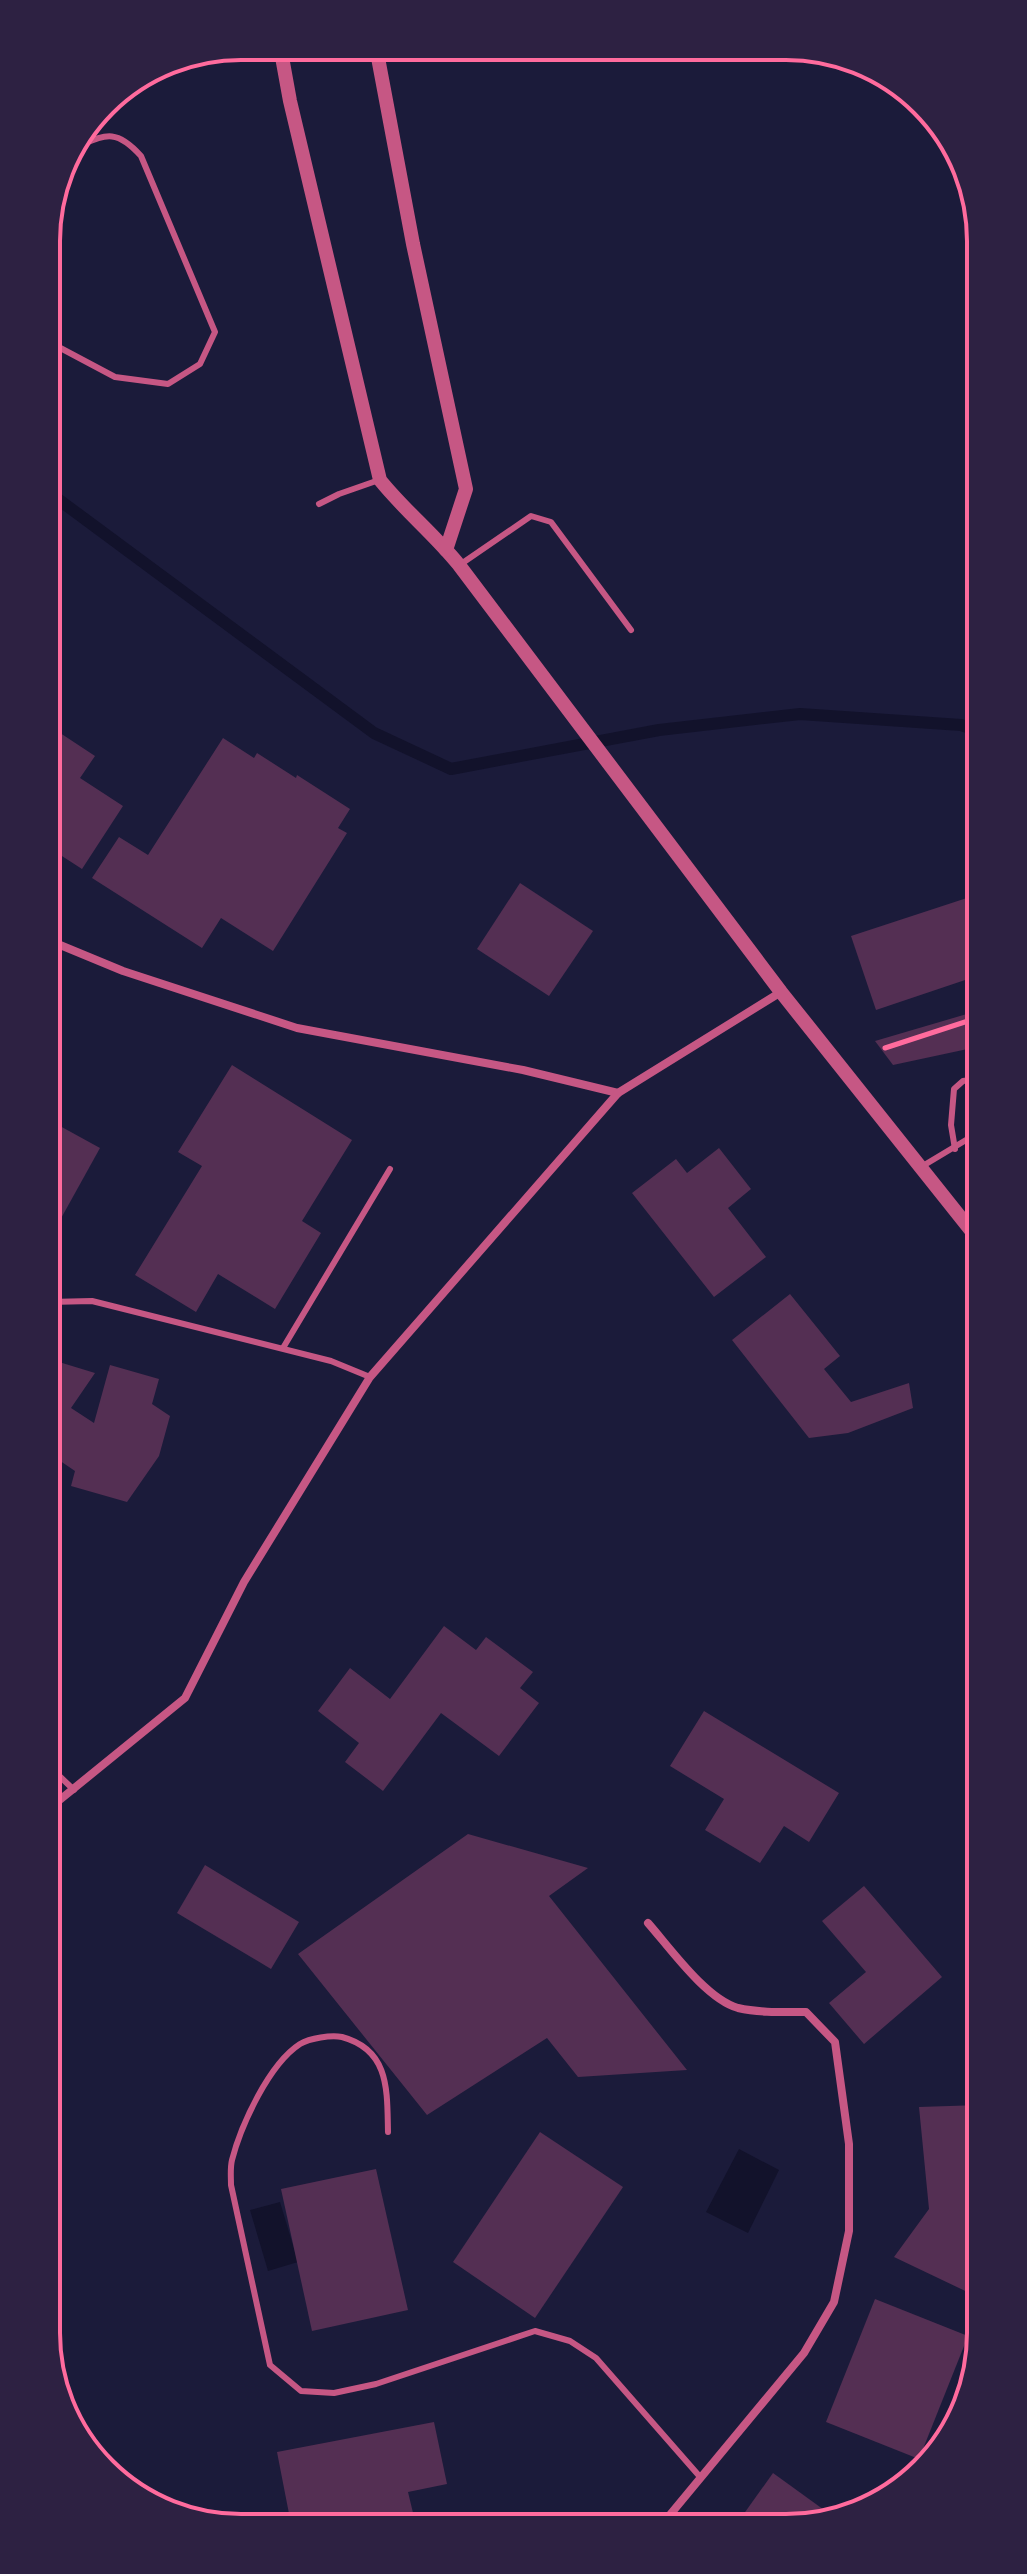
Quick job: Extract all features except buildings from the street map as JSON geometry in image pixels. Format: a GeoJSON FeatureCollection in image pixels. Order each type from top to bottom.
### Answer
{"type":"FeatureCollection","features":[{"type":"Feature","properties":{"kind":"street"},"geometry":{"type":"LineString","coordinates":[[283,60],[380,480],[459,565],[781,992],[967,1225]]}},
{"type":"Feature","properties":{"kind":"street"},"geometry":{"type":"LineString","coordinates":[[378,60],[413,244],[466,489],[446,550]]}},
{"type":"Feature","properties":{"kind":"street"},"geometry":{"type":"LineString","coordinates":[[60,945],[123,971],[297,1028],[523,1070],[618,1093]]}},
{"type":"Feature","properties":{"kind":"street"},"geometry":{"type":"LineString","coordinates":[[60,1800],[185,1698],[244,1582],[370,1377],[618,1093],[781,992]]}},
{"type":"Feature","properties":{"kind":"street"},"geometry":{"type":"LineString","coordinates":[[648,1923],[706,1989],[735,2007],[769,2012],[806,2012],[835,2042],[849,2144],[849,2231],[834,2302],[804,2353],[671,2514]]}},
{"type":"Feature","properties":{"kind":"lane"},"geometry":{"type":"LineString","coordinates":[[60,348],[115,377],[168,384],[200,364],[215,332],[141,156],[127,140],[111,135],[90,142]]}},
{"type":"Feature","properties":{"kind":"lane"},"geometry":{"type":"LineString","coordinates":[[319,504],[380,480]]}},
{"type":"Feature","properties":{"kind":"lane"},"geometry":{"type":"LineString","coordinates":[[459,565],[531,516],[551,522],[631,630]]}},
{"type":"Feature","properties":{"kind":"lane"},"geometry":{"type":"LineString","coordinates":[[955,1149],[951,1125],[954,1089],[967,1080]]}},
{"type":"Feature","properties":{"kind":"lane"},"geometry":{"type":"LineString","coordinates":[[921,1167],[966,1140]]}},
{"type":"Feature","properties":{"kind":"lane"},"geometry":{"type":"LineString","coordinates":[[283,1348],[390,1169]]}},
{"type":"Feature","properties":{"kind":"lane"},"geometry":{"type":"LineString","coordinates":[[60,1302],[92,1301],[331,1361],[370,1377]]}},
{"type":"Feature","properties":{"kind":"lane"},"geometry":{"type":"LineString","coordinates":[[60,1777],[74,1790]]}},
{"type":"Feature","properties":{"kind":"lane"},"geometry":{"type":"LineString","coordinates":[[388,2132],[387,2090],[377,2059],[357,2041],[334,2035],[301,2043],[273,2071],[249,2116],[232,2162],[231,2185],[270,2365],[301,2391],[334,2393],[376,2384],[535,2331],[570,2341],[596,2358],[701,2478]]}},
{"type":"Feature","properties":{"kind":"path"},"geometry":{"type":"LineString","coordinates":[[885,1048],[967,1021]]}},
{"type":"Feature","properties":{"kind":"shaded area"},"geometry":{"type":"Polygon","coordinates":[[[739,2149],[779,2170],[748,2233],[706,2212],[739,2149]]]}},
{"type":"Feature","properties":{"kind":"shaded area"},"geometry":{"type":"Polygon","coordinates":[[[280,2202],[298,2262],[268,2271],[250,2210],[280,2202]]]}},
{"type":"Feature","properties":{"kind":"waterway"},"geometry":{"type":"LineString","coordinates":[[60,501],[374,733],[451,769],[659,730],[800,714],[967,727]]}}]}
